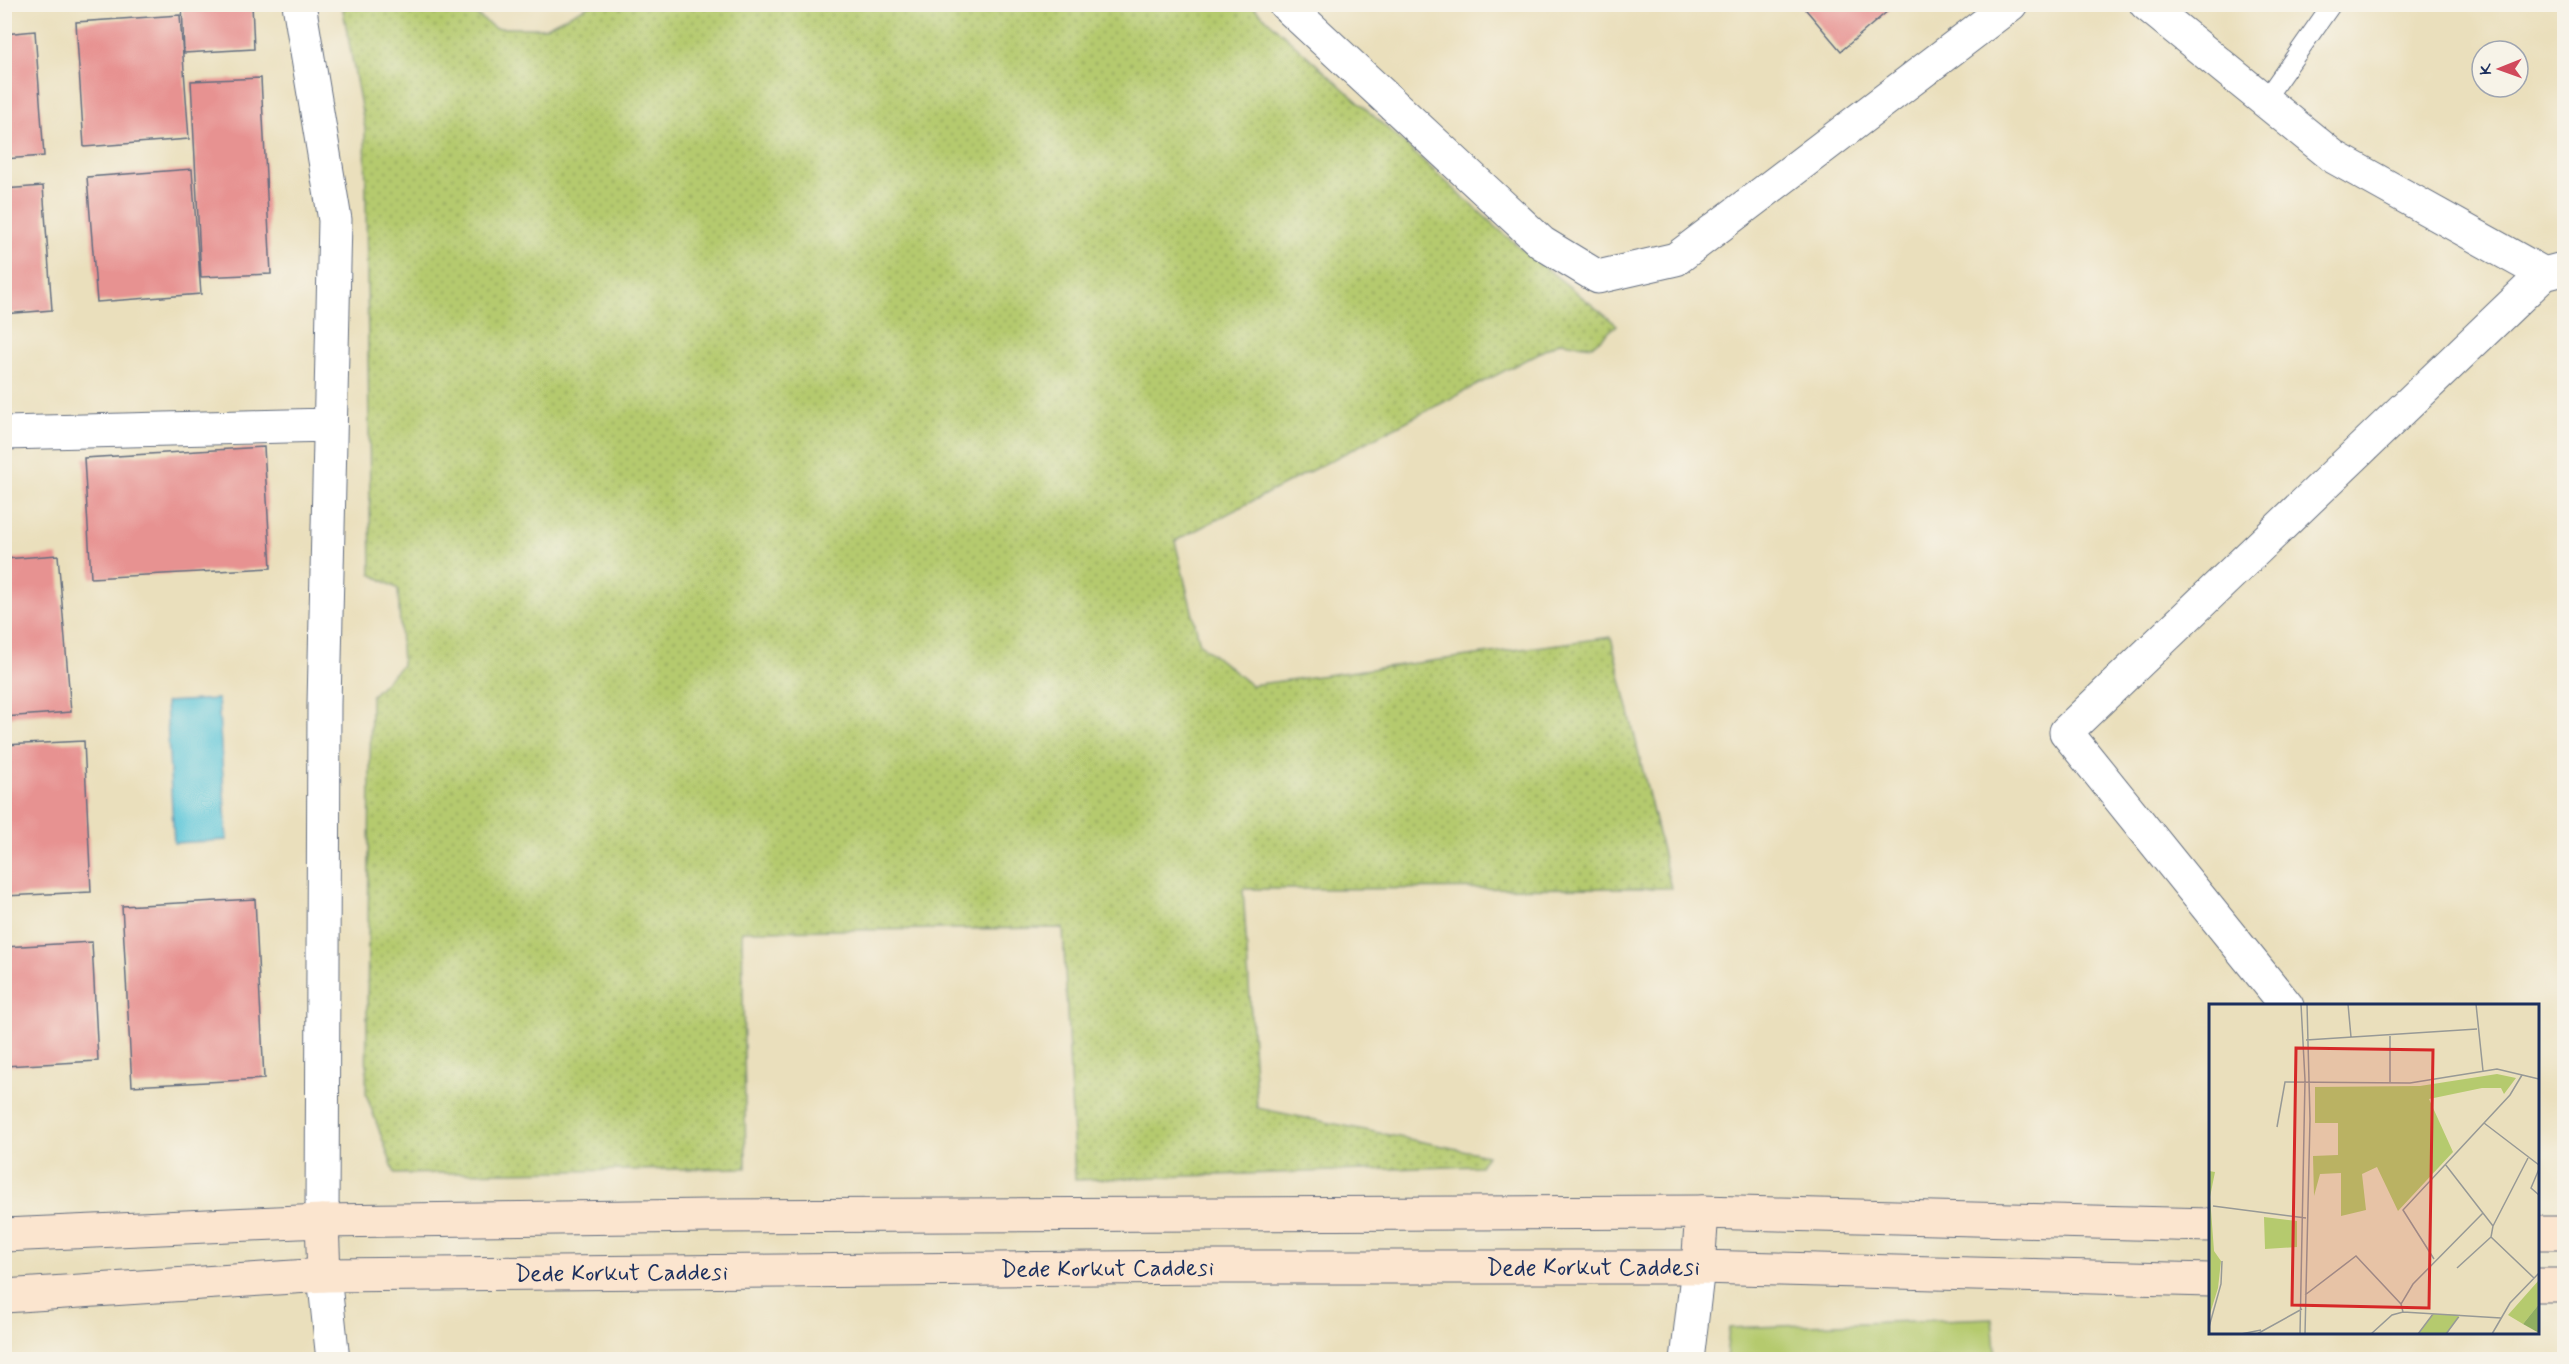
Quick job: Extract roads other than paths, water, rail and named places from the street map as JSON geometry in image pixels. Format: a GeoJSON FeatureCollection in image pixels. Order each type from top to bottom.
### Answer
{"type":"FeatureCollection","features":[{"type":"Feature","properties":{"kind":"street"},"geometry":{"type":"LineString","coordinates":[[299,4],[335,220],[324,704],[322,1221],[324,1275],[333,1359]]}},
{"type":"Feature","properties":{"kind":"street"},"geometry":{"type":"LineString","coordinates":[[1286,4],[1542,243],[1599,277],[1676,259],[2011,4]]}},
{"type":"Feature","properties":{"kind":"street"},"geometry":{"type":"LineString","coordinates":[[2146,4],[2334,157],[2554,271],[2066,732],[2286,1004]]}},
{"type":"Feature","properties":{"kind":"street"},"geometry":{"type":"LineString","coordinates":[[4,433],[329,425]]}},
{"type":"Feature","properties":{"kind":"street"},"geometry":{"type":"LineString","coordinates":[[1687,1359],[1702,1212]]}},
{"type":"Feature","properties":{"kind":"street"},"geometry":{"type":"LineString","coordinates":[[4,1235],[322,1221],[709,1216],[1702,1212],[2209,1225]]}},
{"type":"Feature","properties":{"kind":"street"},"geometry":{"type":"LineString","coordinates":[[2539,1233],[2565,1233]]}},
{"type":"Feature","properties":{"kind":"street","name":"Dede Korkut Caddesi"},"geometry":{"type":"LineString","coordinates":[[4,1296],[324,1275],[1202,1267],[1698,1267],[2209,1280]]}},
{"type":"Feature","properties":{"kind":"street"},"geometry":{"type":"LineString","coordinates":[[2539,1285],[2565,1285]]}},
{"type":"Feature","properties":{"kind":"lane"},"geometry":{"type":"LineString","coordinates":[[2264,100],[2331,4]]}},
{"type":"Feature","properties":{"kind":"water"},"geometry":{"type":"Polygon","coordinates":[[[218,699],[227,840],[174,843],[166,702],[218,699]]]}}]}
